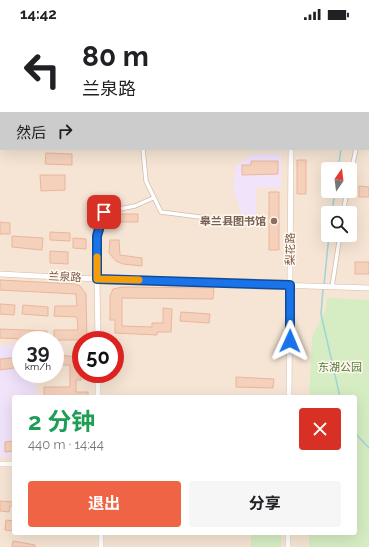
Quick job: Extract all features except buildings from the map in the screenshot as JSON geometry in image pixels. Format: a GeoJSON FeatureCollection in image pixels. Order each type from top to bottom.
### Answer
{"type":"FeatureCollection","features":[{"type":"Feature","properties":{"kind":"street"},"geometry":{"type":"LineString","coordinates":[[143,150],[146,181],[161,212],[246,223]]}},
{"type":"Feature","properties":{"kind":"street","name":"梨花路"},"geometry":{"type":"LineString","coordinates":[[289,395],[290,150]]}},
{"type":"Feature","properties":{"kind":"street"},"geometry":{"type":"LineString","coordinates":[[353,162],[356,150]]}},
{"type":"Feature","properties":{"kind":"street"},"geometry":{"type":"LineString","coordinates":[[98,331],[97,236],[104,212],[135,206],[153,198]]}},
{"type":"Feature","properties":{"kind":"street"},"geometry":{"type":"LineString","coordinates":[[330,287],[339,242]]}},
{"type":"Feature","properties":{"kind":"street","name":"兰泉路"},"geometry":{"type":"LineString","coordinates":[[0,274],[97,279],[369,288]]}},
{"type":"Feature","properties":{"kind":"street"},"geometry":{"type":"LineString","coordinates":[[98,383],[98,395]]}},
{"type":"Feature","properties":{"kind":"street"},"geometry":{"type":"LineString","coordinates":[[0,464],[12,464]]}},
{"type":"Feature","properties":{"kind":"street"},"geometry":{"type":"LineString","coordinates":[[101,535],[101,547]]}},
{"type":"Feature","properties":{"kind":"street"},"geometry":{"type":"LineString","coordinates":[[288,535],[288,547]]}},
{"type":"Feature","properties":{"kind":"shaded area"},"geometry":{"type":"Polygon","coordinates":[[[0,150],[369,150],[369,547],[0,547],[0,150]]]}},
{"type":"Feature","properties":{"kind":"shaded area"},"geometry":{"type":"Polygon","coordinates":[[[253,154],[281,154],[281,188],[256,187],[256,218],[242,215],[233,189],[236,165],[253,154]]]}},
{"type":"Feature","properties":{"kind":"shaded area"},"geometry":{"type":"Polygon","coordinates":[[[12,345],[12,383],[34,383],[37,395],[12,395],[12,457],[0,457],[0,346],[12,345]]]}},
{"type":"Feature","properties":{"kind":"green space","name":"东湖公园"},"geometry":{"type":"Polygon","coordinates":[[[327,298],[369,300],[369,547],[309,547],[309,535],[357,535],[357,395],[309,395],[312,337],[326,309],[327,298]]]}},
{"type":"Feature","properties":{"kind":"green space"},"geometry":{"type":"Polygon","coordinates":[[[251,535],[281,535],[281,547],[251,547],[251,535]]]}},
{"type":"Feature","properties":{"kind":"waterway"},"geometry":{"type":"LineString","coordinates":[[339,162],[341,150]]}},
{"type":"Feature","properties":{"kind":"waterway"},"geometry":{"type":"LineString","coordinates":[[333,206],[334,198]]}},
{"type":"Feature","properties":{"kind":"waterway"},"geometry":{"type":"LineString","coordinates":[[324,285],[328,242]]}},
{"type":"Feature","properties":{"kind":"waterway"},"geometry":{"type":"LineString","coordinates":[[323,289],[321,314],[340,395]]}},
{"type":"Feature","properties":{"kind":"waterway"},"geometry":{"type":"LineString","coordinates":[[357,435],[369,448]]}},
{"type":"Feature","properties":{"kind":"slow traffic"},"geometry":{"type":"LineString","coordinates":[[97,257],[97,279],[139,280]]}},
{"type":"Feature","properties":{"kind":"place","name":"皋兰县图书馆"},"geometry":{"type":"Point","coordinates":[274,221]}},
{"type":"Feature","properties":{"kind":"route"},"geometry":{"type":"LineString","coordinates":[[104,212],[99,224],[97,236],[97,279],[290,285],[290,341]]}}]}
